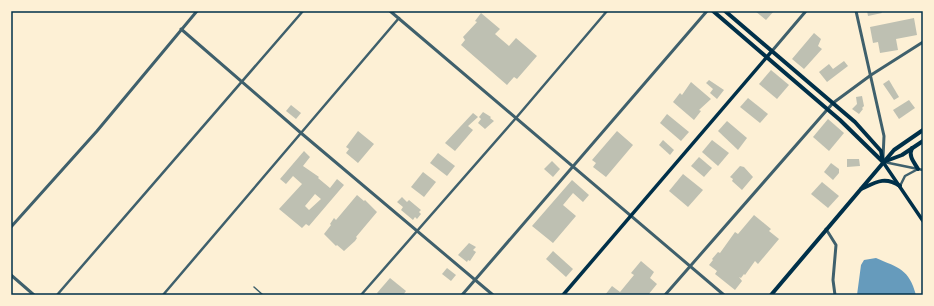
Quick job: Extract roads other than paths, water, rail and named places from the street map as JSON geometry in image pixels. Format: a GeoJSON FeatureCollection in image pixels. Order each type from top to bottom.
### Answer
{"type":"FeatureCollection","features":[{"type":"Feature","properties":{"kind":"main road"},"geometry":{"type":"LineString","coordinates":[[713,11],[853,131],[874,155],[883,162],[923,221]]}},
{"type":"Feature","properties":{"kind":"main road"},"geometry":{"type":"LineString","coordinates":[[725,11],[833,103],[866,134],[881,151],[883,162]]}},
{"type":"Feature","properties":{"kind":"main road"},"geometry":{"type":"LineString","coordinates":[[563,295],[772,51]]}},
{"type":"Feature","properties":{"kind":"main road"},"geometry":{"type":"LineString","coordinates":[[771,295],[894,150],[923,130]]}},
{"type":"Feature","properties":{"kind":"main road"},"geometry":{"type":"LineString","coordinates":[[883,162],[923,141]]}},
{"type":"Feature","properties":{"kind":"main road"},"geometry":{"type":"LineString","coordinates":[[912,148],[910,153],[911,157],[921,169]]}},
{"type":"Feature","properties":{"kind":"main road"},"geometry":{"type":"LineString","coordinates":[[859,190],[881,179],[890,180],[900,186]]}},
{"type":"Feature","properties":{"kind":"street"},"geometry":{"type":"LineString","coordinates":[[11,227],[97,130],[197,11]]}},
{"type":"Feature","properties":{"kind":"street"},"geometry":{"type":"LineString","coordinates":[[57,295],[303,11]]}},
{"type":"Feature","properties":{"kind":"street"},"geometry":{"type":"LineString","coordinates":[[390,11],[724,295]]}},
{"type":"Feature","properties":{"kind":"street"},"geometry":{"type":"LineString","coordinates":[[361,295],[516,118],[606,11]]}},
{"type":"Feature","properties":{"kind":"street"},"geometry":{"type":"LineString","coordinates":[[462,295],[642,84],[707,11]]}},
{"type":"Feature","properties":{"kind":"street"},"geometry":{"type":"LineString","coordinates":[[772,51],[806,11]]}},
{"type":"Feature","properties":{"kind":"street"},"geometry":{"type":"LineString","coordinates":[[856,11],[884,136],[883,162],[921,169]]}},
{"type":"Feature","properties":{"kind":"street"},"geometry":{"type":"LineString","coordinates":[[163,295],[398,18]]}},
{"type":"Feature","properties":{"kind":"street"},"geometry":{"type":"LineString","coordinates":[[181,29],[301,133],[493,295]]}},
{"type":"Feature","properties":{"kind":"street"},"geometry":{"type":"LineString","coordinates":[[665,295],[833,103],[871,75],[923,42]]}},
{"type":"Feature","properties":{"kind":"street"},"geometry":{"type":"LineString","coordinates":[[900,186],[905,176],[921,169]]}},
{"type":"Feature","properties":{"kind":"street"},"geometry":{"type":"LineString","coordinates":[[826,229],[836,245],[833,280],[835,295]]}},
{"type":"Feature","properties":{"kind":"street"},"geometry":{"type":"LineString","coordinates":[[11,275],[34,295]]}},
{"type":"Feature","properties":{"kind":"lane"},"geometry":{"type":"LineString","coordinates":[[254,287],[264,295]]}},
{"type":"Feature","properties":{"kind":"water"},"geometry":{"type":"Polygon","coordinates":[[[876,258],[902,270],[910,280],[916,295],[857,295],[861,265],[864,260],[876,258]]]}}]}
